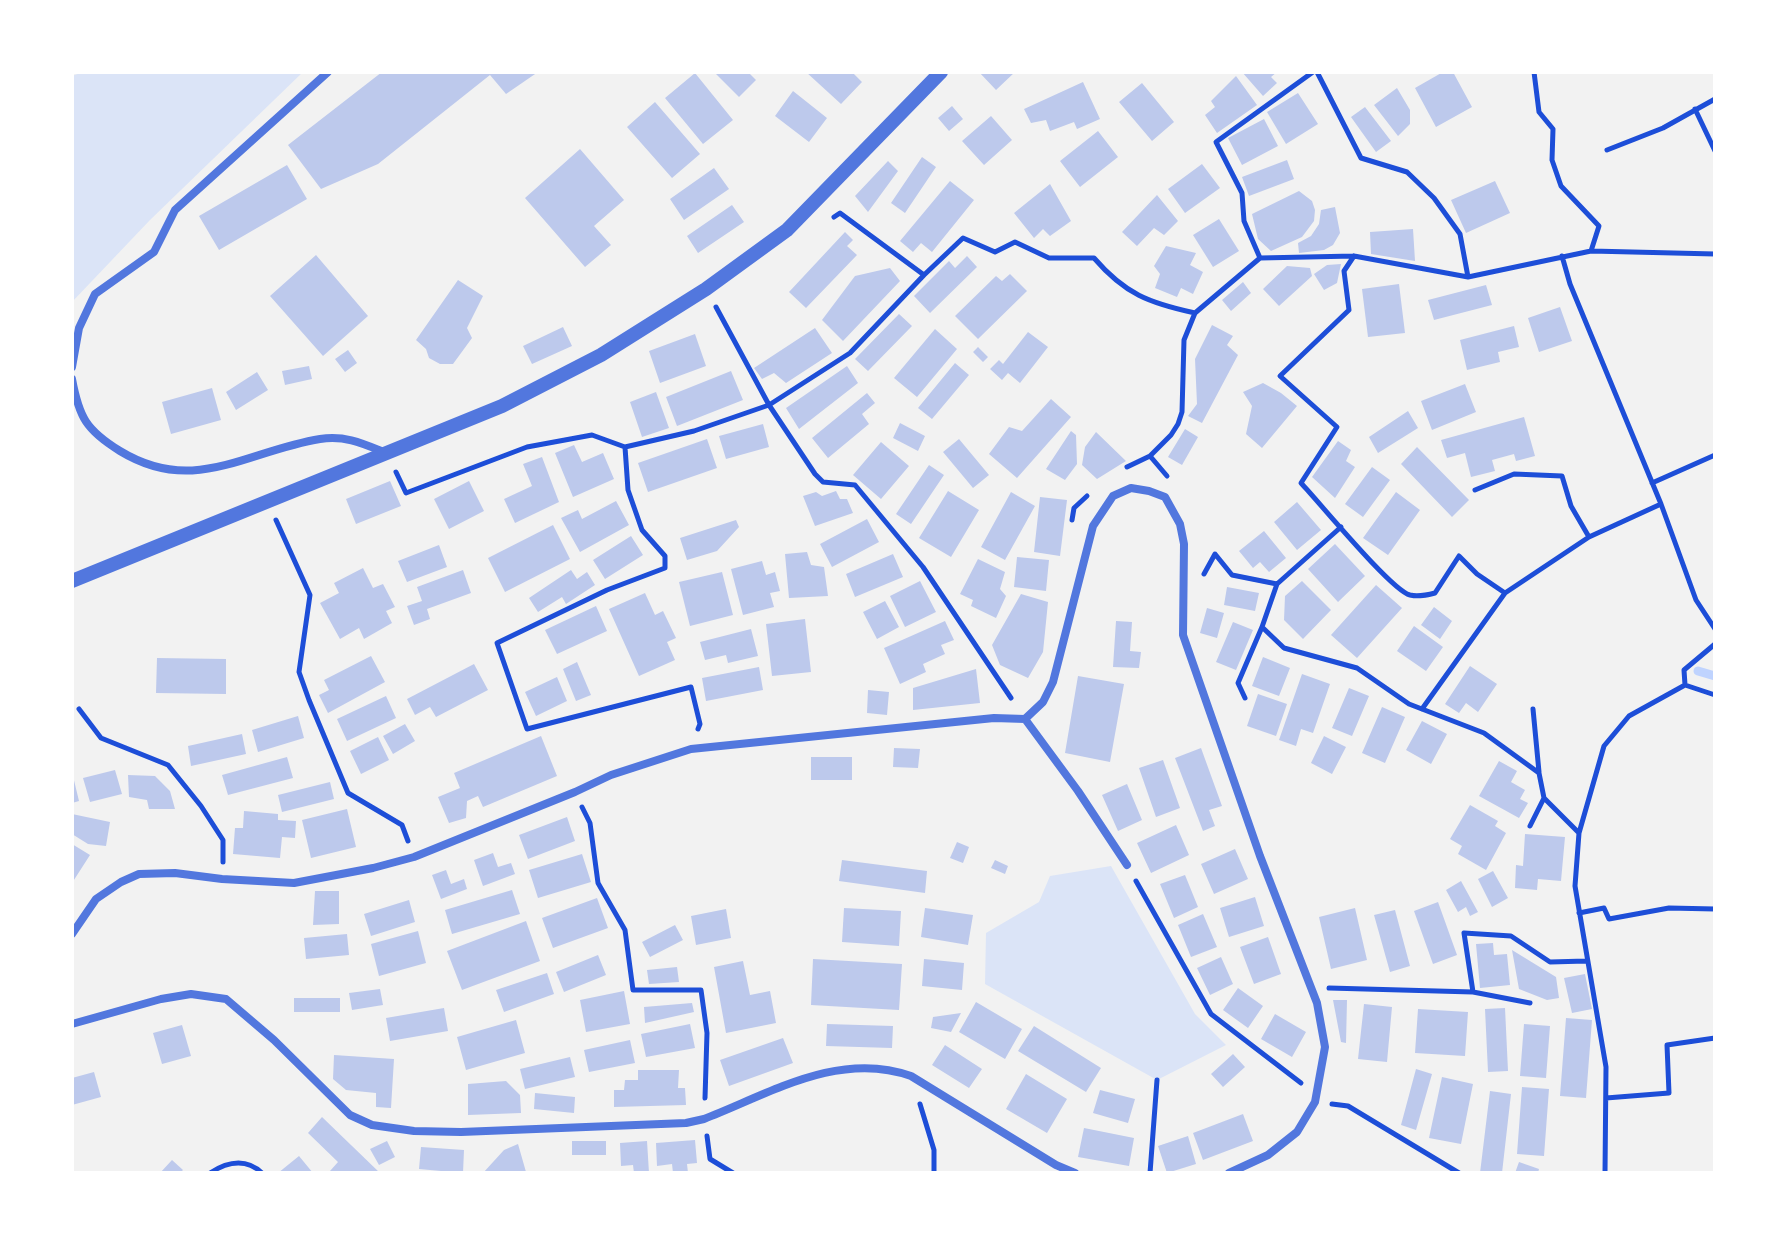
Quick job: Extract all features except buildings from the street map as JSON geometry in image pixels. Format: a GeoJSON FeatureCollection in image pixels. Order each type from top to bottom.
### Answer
{"type":"FeatureCollection","features":[{"type":"Feature","properties":{"kind":"street"},"geometry":{"type":"LineString","coordinates":[[72,367],[79,328],[95,294],[154,252],[175,210],[328,72]]}},
{"type":"Feature","properties":{"kind":"street"},"geometry":{"type":"LineString","coordinates":[[72,581],[502,406],[601,355],[706,289],[787,230],[941,72]]}},
{"type":"Feature","properties":{"kind":"street"},"geometry":{"type":"LineString","coordinates":[[72,379],[78,410],[100,438],[134,459],[163,470],[207,470],[321,438],[349,438],[386,453]]}},
{"type":"Feature","properties":{"kind":"street"},"geometry":{"type":"LineString","coordinates":[[72,934],[96,899],[139,874],[175,873],[294,883],[373,868],[414,857],[611,775],[691,749],[994,718],[1025,719],[1043,702],[1053,682],[1093,526],[1113,496],[1131,488],[1149,491],[1165,497],[1180,524],[1184,544],[1183,635],[1260,856],[1317,1003],[1325,1047],[1315,1102],[1297,1132],[1268,1155],[1229,1173]]}},
{"type":"Feature","properties":{"kind":"street"},"geometry":{"type":"LineString","coordinates":[[1025,719],[1127,865]]}},
{"type":"Feature","properties":{"kind":"street"},"geometry":{"type":"LineString","coordinates":[[72,1024],[176,996],[191,994],[226,999],[274,1040],[350,1115],[372,1125],[414,1131],[686,1123],[704,1119],[811,1074],[877,1067],[894,1069],[911,1076],[1056,1165],[1075,1173]]}},
{"type":"Feature","properties":{"kind":"path"},"geometry":{"type":"LineString","coordinates":[[1260,258],[1244,221],[1242,193],[1216,142],[1315,72],[1361,158],[1407,172],[1434,198],[1460,234],[1468,277]]}},
{"type":"Feature","properties":{"kind":"path"},"geometry":{"type":"LineString","coordinates":[[1534,72],[1539,112],[1553,129],[1552,160],[1561,186],[1599,226],[1591,251]]}},
{"type":"Feature","properties":{"kind":"path"},"geometry":{"type":"LineString","coordinates":[[1607,150],[1663,128],[1715,99]]}},
{"type":"Feature","properties":{"kind":"path"},"geometry":{"type":"LineString","coordinates":[[1695,109],[1715,151]]}},
{"type":"Feature","properties":{"kind":"path"},"geometry":{"type":"LineString","coordinates":[[827,221],[840,213],[924,275]]}},
{"type":"Feature","properties":{"kind":"path"},"geometry":{"type":"LineString","coordinates":[[386,453],[406,493],[527,447],[592,435],[625,447],[694,431],[769,405],[850,353],[963,238],[995,252],[1015,242],[1049,258],[1094,258],[1113,280],[1154,304],[1195,313]]}},
{"type":"Feature","properties":{"kind":"path"},"geometry":{"type":"LineString","coordinates":[[1117,473],[1150,456],[1171,435],[1182,412],[1182,355],[1184,340],[1195,313],[1260,258],[1354,256],[1468,277],[1591,251],[1715,254]]}},
{"type":"Feature","properties":{"kind":"path"},"geometry":{"type":"LineString","coordinates":[[1354,256],[1344,271],[1349,310],[1280,376],[1337,427],[1301,483],[1376,566],[1408,594],[1425,596],[1435,593],[1459,556],[1477,574],[1505,593]]}},
{"type":"Feature","properties":{"kind":"path"},"geometry":{"type":"LineString","coordinates":[[1562,256],[1570,284],[1661,504],[1696,600],[1715,629]]}},
{"type":"Feature","properties":{"kind":"path"},"geometry":{"type":"LineString","coordinates":[[706,289],[769,405],[815,474],[823,482],[855,485],[913,555],[1025,719]]}},
{"type":"Feature","properties":{"kind":"path"},"geometry":{"type":"LineString","coordinates":[[625,447],[628,490],[642,530],[665,556],[665,568],[607,590],[497,643],[527,729],[691,687],[700,724],[691,749]]}},
{"type":"Feature","properties":{"kind":"path"},"geometry":{"type":"LineString","coordinates":[[1652,483],[1715,455]]}},
{"type":"Feature","properties":{"kind":"path"},"geometry":{"type":"LineString","coordinates":[[1475,490],[1514,474],[1562,476],[1571,506],[1589,537]]}},
{"type":"Feature","properties":{"kind":"path"},"geometry":{"type":"LineString","coordinates":[[1071,522],[1074,508],[1095,488]]}},
{"type":"Feature","properties":{"kind":"path"},"geometry":{"type":"LineString","coordinates":[[268,502],[310,595],[299,672],[309,700],[348,793],[402,825],[414,857]]}},
{"type":"Feature","properties":{"kind":"path"},"geometry":{"type":"LineString","coordinates":[[1422,709],[1505,593],[1589,537],[1661,504]]}},
{"type":"Feature","properties":{"kind":"path"},"geometry":{"type":"LineString","coordinates":[[1245,698],[1238,683],[1277,584],[1341,527]]}},
{"type":"Feature","properties":{"kind":"path"},"geometry":{"type":"LineString","coordinates":[[1202,578],[1215,554],[1232,575],[1277,584]]}},
{"type":"Feature","properties":{"kind":"path"},"geometry":{"type":"LineString","coordinates":[[1262,627],[1284,648],[1357,668],[1409,704],[1484,733],[1539,773]]}},
{"type":"Feature","properties":{"kind":"path"},"geometry":{"type":"LineString","coordinates":[[1685,685],[1684,670],[1715,644]]}},
{"type":"Feature","properties":{"kind":"path"},"geometry":{"type":"LineString","coordinates":[[1605,1173],[1606,1067],[1575,886],[1579,833],[1604,746],[1629,716],[1685,685],[1715,695]]}},
{"type":"Feature","properties":{"kind":"path"},"geometry":{"type":"LineString","coordinates":[[79,709],[101,738],[168,765],[223,840],[222,879]]}},
{"type":"Feature","properties":{"kind":"path"},"geometry":{"type":"LineString","coordinates":[[1533,709],[1544,798],[1579,833]]}},
{"type":"Feature","properties":{"kind":"path"},"geometry":{"type":"LineString","coordinates":[[575,792],[590,823],[598,883],[625,930],[633,990],[701,990],[707,1033],[704,1119],[710,1159],[733,1173]]}},
{"type":"Feature","properties":{"kind":"path"},"geometry":{"type":"LineString","coordinates":[[1530,826],[1544,798]]}},
{"type":"Feature","properties":{"kind":"path"},"geometry":{"type":"LineString","coordinates":[[1127,865],[1211,1014],[1299,1083],[1317,1089]]}},
{"type":"Feature","properties":{"kind":"path"},"geometry":{"type":"LineString","coordinates":[[1579,913],[1604,908],[1609,919],[1669,908],[1715,909]]}},
{"type":"Feature","properties":{"kind":"path"},"geometry":{"type":"LineString","coordinates":[[1473,992],[1464,933],[1511,936],[1550,962],[1586,961]]}},
{"type":"Feature","properties":{"kind":"path"},"geometry":{"type":"LineString","coordinates":[[1303,966],[1317,968],[1329,988],[1473,992],[1530,1003]]}},
{"type":"Feature","properties":{"kind":"path"},"geometry":{"type":"LineString","coordinates":[[1606,1098],[1669,1093],[1667,1045],[1715,1038]]}},
{"type":"Feature","properties":{"kind":"path"},"geometry":{"type":"LineString","coordinates":[[911,1076],[934,1150],[934,1173]]}},
{"type":"Feature","properties":{"kind":"path"},"geometry":{"type":"LineString","coordinates":[[1150,1173],[1157,1080]]}},
{"type":"Feature","properties":{"kind":"path"},"geometry":{"type":"LineString","coordinates":[[1315,1102],[1348,1106],[1459,1173]]}},
{"type":"Feature","properties":{"kind":"path"},"geometry":{"type":"LineString","coordinates":[[210,1173],[237,1162],[259,1169],[262,1173]]}},
{"type":"Feature","properties":{"kind":"shaded area"},"geometry":{"type":"Polygon","coordinates":[[[83,72],[303,72],[150,220],[72,302],[72,76],[83,72]]]}},
{"type":"Feature","properties":{"kind":"shaded area"},"geometry":{"type":"Polygon","coordinates":[[[1111,866],[1195,1014],[1226,1045],[1157,1080],[985,984],[986,933],[1039,902],[1050,876],[1111,866]]]}},
{"type":"Feature","properties":{"kind":"waterway"},"geometry":{"type":"LineString","coordinates":[[1698,671],[1715,676]]}}]}
